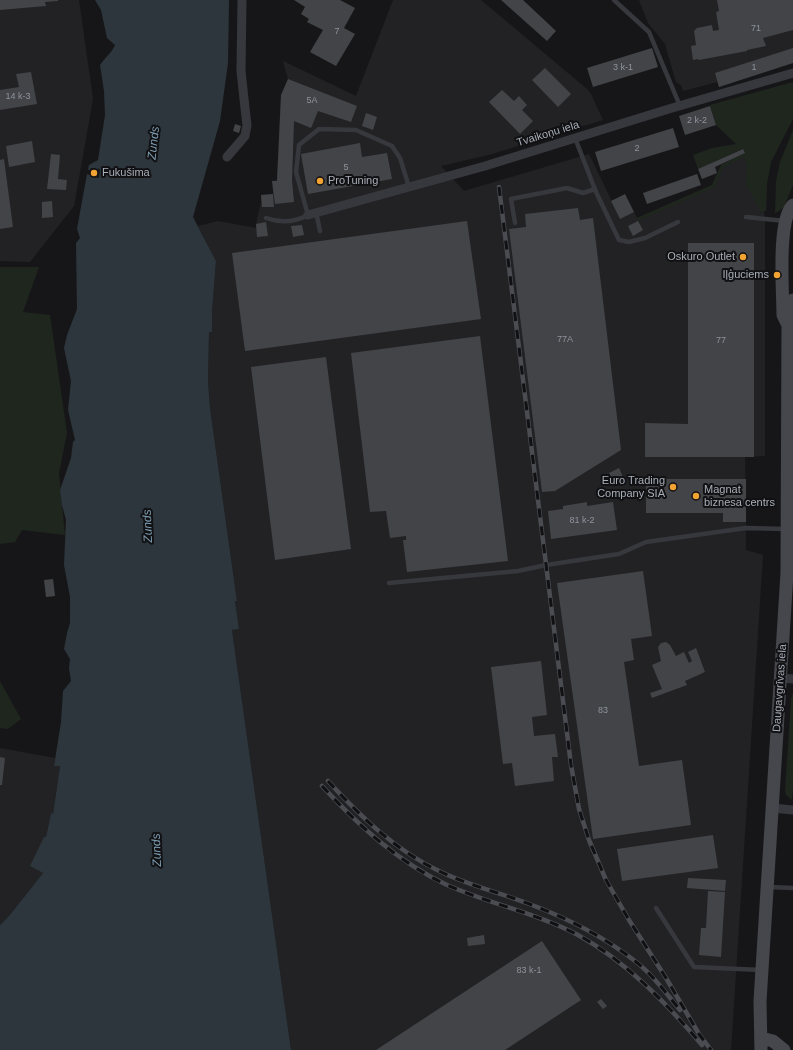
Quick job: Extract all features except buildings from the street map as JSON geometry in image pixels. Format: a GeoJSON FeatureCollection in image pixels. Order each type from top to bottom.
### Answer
{"type":"FeatureCollection","features":[{"type":"Feature","properties":{"kind":"main road","name":"Daugavgrīvas iela"},"geometry":{"type":"LineString","coordinates":[[788,325],[783,315],[783,242],[785,221],[790,208],[793,205]]}},
{"type":"Feature","properties":{"kind":"main road","name":"Daugavgrīvas iela"},"geometry":{"type":"LineString","coordinates":[[761,1044],[760,1001],[772,808],[787,678],[790,573],[788,529],[788,325],[792,315],[793,300]]}},
{"type":"Feature","properties":{"kind":"main road"},"geometry":{"type":"LineString","coordinates":[[761,1044],[773,1041],[784,1050]]}},
{"type":"Feature","properties":{"kind":"street"},"geometry":{"type":"LineString","coordinates":[[227,157],[245,136],[248,125],[244,108],[241,71],[242,0]]}},
{"type":"Feature","properties":{"kind":"street","name":"Tvaikoņu iela"},"geometry":{"type":"LineString","coordinates":[[312,214],[485,166],[793,73]]}},
{"type":"Feature","properties":{"kind":"street"},"geometry":{"type":"LineString","coordinates":[[772,808],[793,810]]}},
{"type":"Feature","properties":{"kind":"lane"},"geometry":{"type":"LineString","coordinates":[[614,0],[649,32],[680,106]]}},
{"type":"Feature","properties":{"kind":"lane"},"geometry":{"type":"LineString","coordinates":[[320,231],[296,172],[299,145],[319,129],[356,130],[392,146],[400,158],[409,187]]}},
{"type":"Feature","properties":{"kind":"lane"},"geometry":{"type":"LineString","coordinates":[[575,138],[595,189],[619,240],[629,242],[645,238],[678,222]]}},
{"type":"Feature","properties":{"kind":"lane"},"geometry":{"type":"LineString","coordinates":[[515,224],[511,199],[567,188],[583,193],[595,189]]}},
{"type":"Feature","properties":{"kind":"lane"},"geometry":{"type":"LineString","coordinates":[[266,218],[287,221],[299,219],[312,214]]}},
{"type":"Feature","properties":{"kind":"lane"},"geometry":{"type":"LineString","coordinates":[[746,217],[785,221]]}},
{"type":"Feature","properties":{"kind":"lane"},"geometry":{"type":"LineString","coordinates":[[389,583],[518,571],[546,565],[620,554],[646,542],[746,528],[788,529]]}},
{"type":"Feature","properties":{"kind":"lane"},"geometry":{"type":"LineString","coordinates":[[767,887],[793,888]]}},
{"type":"Feature","properties":{"kind":"lane"},"geometry":{"type":"LineString","coordinates":[[656,908],[694,967],[762,970]]}},
{"type":"Feature","properties":{"kind":"shaded area"},"geometry":{"type":"Polygon","coordinates":[[[0,0],[79,0],[93,99],[74,206],[30,262],[0,261],[0,0]]]}},
{"type":"Feature","properties":{"kind":"shaded area"},"geometry":{"type":"Polygon","coordinates":[[[393,0],[481,0],[587,89],[591,94],[603,120],[492,154],[441,166],[464,191],[589,154],[620,218],[634,212],[637,218],[712,185],[721,165],[745,153],[750,162],[750,186],[764,212],[765,219],[765,456],[745,457],[746,550],[763,555],[731,1050],[291,1050],[232,630],[239,629],[235,601],[237,600],[210,408],[208,381],[209,331],[212,332],[216,261],[198,226],[218,221],[256,228],[261,195],[273,194],[272,181],[277,180],[281,95],[288,79],[283,61],[356,96],[393,0]]]}},
{"type":"Feature","properties":{"kind":"shaded area"},"geometry":{"type":"Polygon","coordinates":[[[639,0],[793,0],[793,63],[719,87],[717,82],[683,91],[681,85],[676,82],[665,44],[648,23],[639,0]]]}},
{"type":"Feature","properties":{"kind":"shaded area"},"geometry":{"type":"Polygon","coordinates":[[[793,82],[793,119],[771,162],[767,184],[766,211],[761,212],[746,185],[747,165],[743,157],[723,168],[715,187],[638,221],[637,218],[712,185],[721,165],[745,153],[742,149],[698,169],[693,155],[712,148],[736,144],[716,125],[710,105],[793,82]]]}},
{"type":"Feature","properties":{"kind":"shaded area"},"geometry":{"type":"Polygon","coordinates":[[[793,130],[793,185],[784,207],[775,213],[776,181],[780,162],[793,130]]]}},
{"type":"Feature","properties":{"kind":"shaded area"},"geometry":{"type":"Polygon","coordinates":[[[0,267],[39,267],[23,312],[50,315],[67,433],[59,473],[65,535],[22,530],[15,542],[0,544],[0,267]]]}},
{"type":"Feature","properties":{"kind":"shaded area"},"geometry":{"type":"Polygon","coordinates":[[[0,681],[21,719],[8,729],[0,728],[0,681]]]}},
{"type":"Feature","properties":{"kind":"shaded area"},"geometry":{"type":"Polygon","coordinates":[[[793,693],[792,800],[786,795],[785,791],[791,699],[793,693]]]}},
{"type":"Feature","properties":{"kind":"shaded area"},"geometry":{"type":"Polygon","coordinates":[[[0,748],[55,758],[54,765],[60,766],[53,814],[51,814],[46,837],[43,873],[9,916],[0,925],[0,748]]]}},
{"type":"Feature","properties":{"kind":"water","name":"Zunds"},"geometry":{"type":"Polygon","coordinates":[[[95,0],[229,0],[228,63],[220,121],[193,217],[216,261],[212,332],[209,332],[208,381],[210,408],[237,601],[235,601],[239,629],[232,630],[291,1050],[0,1050],[0,925],[9,916],[43,873],[30,866],[44,837],[46,837],[51,813],[53,814],[60,766],[54,766],[61,722],[63,691],[71,681],[69,668],[70,659],[64,649],[70,623],[70,597],[64,565],[66,520],[60,490],[71,458],[73,442],[75,440],[68,410],[71,381],[64,348],[67,335],[77,309],[76,243],[80,238],[77,229],[87,174],[90,175],[90,177],[99,178],[100,169],[91,168],[88,170],[89,165],[98,160],[105,115],[104,91],[100,65],[115,45],[107,38],[101,10],[95,0]]]}},
{"type":"Feature","properties":{"kind":"railway"},"geometry":{"type":"LineString","coordinates":[[499,187],[571,765],[579,809],[589,840],[606,880],[699,1034],[711,1050]]}},
{"type":"Feature","properties":{"kind":"railway"},"geometry":{"type":"LineString","coordinates":[[328,781],[366,820],[380,832],[425,864],[463,881],[546,910],[586,929],[611,944],[648,972],[680,1010]]}},
{"type":"Feature","properties":{"kind":"railway"},"geometry":{"type":"LineString","coordinates":[[322,786],[350,815],[380,842],[395,854],[429,876],[463,892],[562,927],[596,946],[645,984],[702,1045]]}},
{"type":"Feature","properties":{"kind":"place","name":"Fukušima"},"geometry":{"type":"Point","coordinates":[94,173]}},
{"type":"Feature","properties":{"kind":"place","name":"ProTuning"},"geometry":{"type":"Point","coordinates":[320,181]}},
{"type":"Feature","properties":{"kind":"place","name":"Oskuro Outlet"},"geometry":{"type":"Point","coordinates":[743,257]}},
{"type":"Feature","properties":{"kind":"place","name":"Iļģuciems"},"geometry":{"type":"Point","coordinates":[777,275]}},
{"type":"Feature","properties":{"kind":"place","name":"Euro Trading Company SIA"},"geometry":{"type":"Point","coordinates":[673,487]}},
{"type":"Feature","properties":{"kind":"place","name":"Magnat biznesa centrs"},"geometry":{"type":"Point","coordinates":[696,496]}}]}
